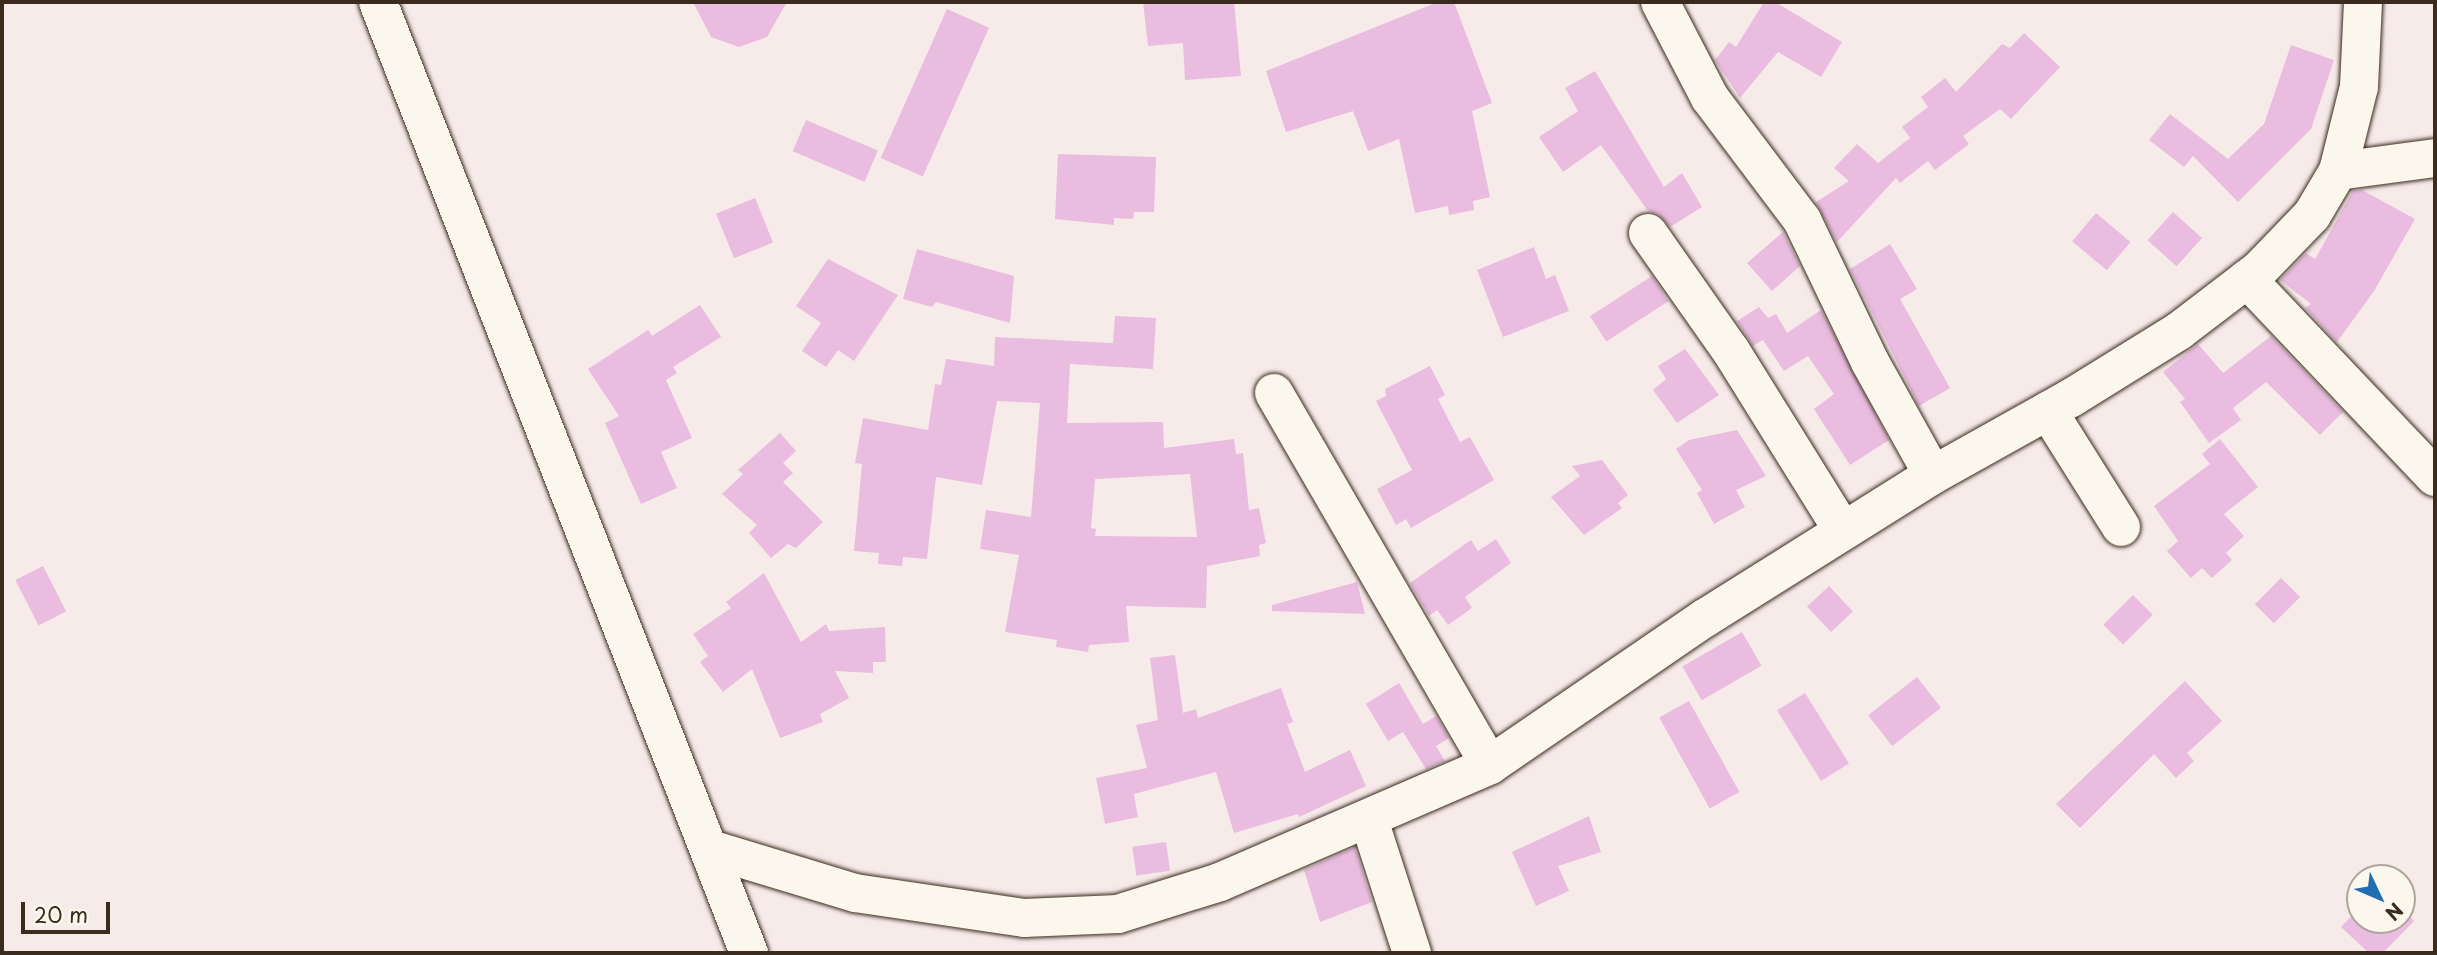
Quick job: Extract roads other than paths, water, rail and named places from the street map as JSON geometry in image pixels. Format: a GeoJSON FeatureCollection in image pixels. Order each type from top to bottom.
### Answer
{"type":"FeatureCollection","features":[{"type":"Feature","properties":{"kind":"street"},"geometry":{"type":"LineString","coordinates":[[378,2],[749,953]]}},
{"type":"Feature","properties":{"kind":"street"},"geometry":{"type":"LineString","coordinates":[[1660,2],[1710,98],[1802,220],[1870,362],[1933,475]]}},
{"type":"Feature","properties":{"kind":"street"},"geometry":{"type":"LineString","coordinates":[[709,849],[855,893],[1024,918],[1118,914],[1220,882],[1330,832],[1369,820],[1490,765],[1705,618],[1933,475],[2048,411],[2179,331],[2247,279],[2312,215],[2338,171],[2359,87],[2364,2]]}},
{"type":"Feature","properties":{"kind":"street"},"geometry":{"type":"LineString","coordinates":[[2338,171],[2435,158]]}},
{"type":"Feature","properties":{"kind":"street"},"geometry":{"type":"LineString","coordinates":[[1648,233],[1731,351],[1843,531]]}},
{"type":"Feature","properties":{"kind":"street"},"geometry":{"type":"LineString","coordinates":[[2247,279],[2435,477]]}},
{"type":"Feature","properties":{"kind":"street"},"geometry":{"type":"LineString","coordinates":[[1274,393],[1490,765]]}},
{"type":"Feature","properties":{"kind":"street"},"geometry":{"type":"LineString","coordinates":[[2048,411],[2121,527]]}},
{"type":"Feature","properties":{"kind":"street"},"geometry":{"type":"LineString","coordinates":[[1369,820],[1412,953]]}}]}
